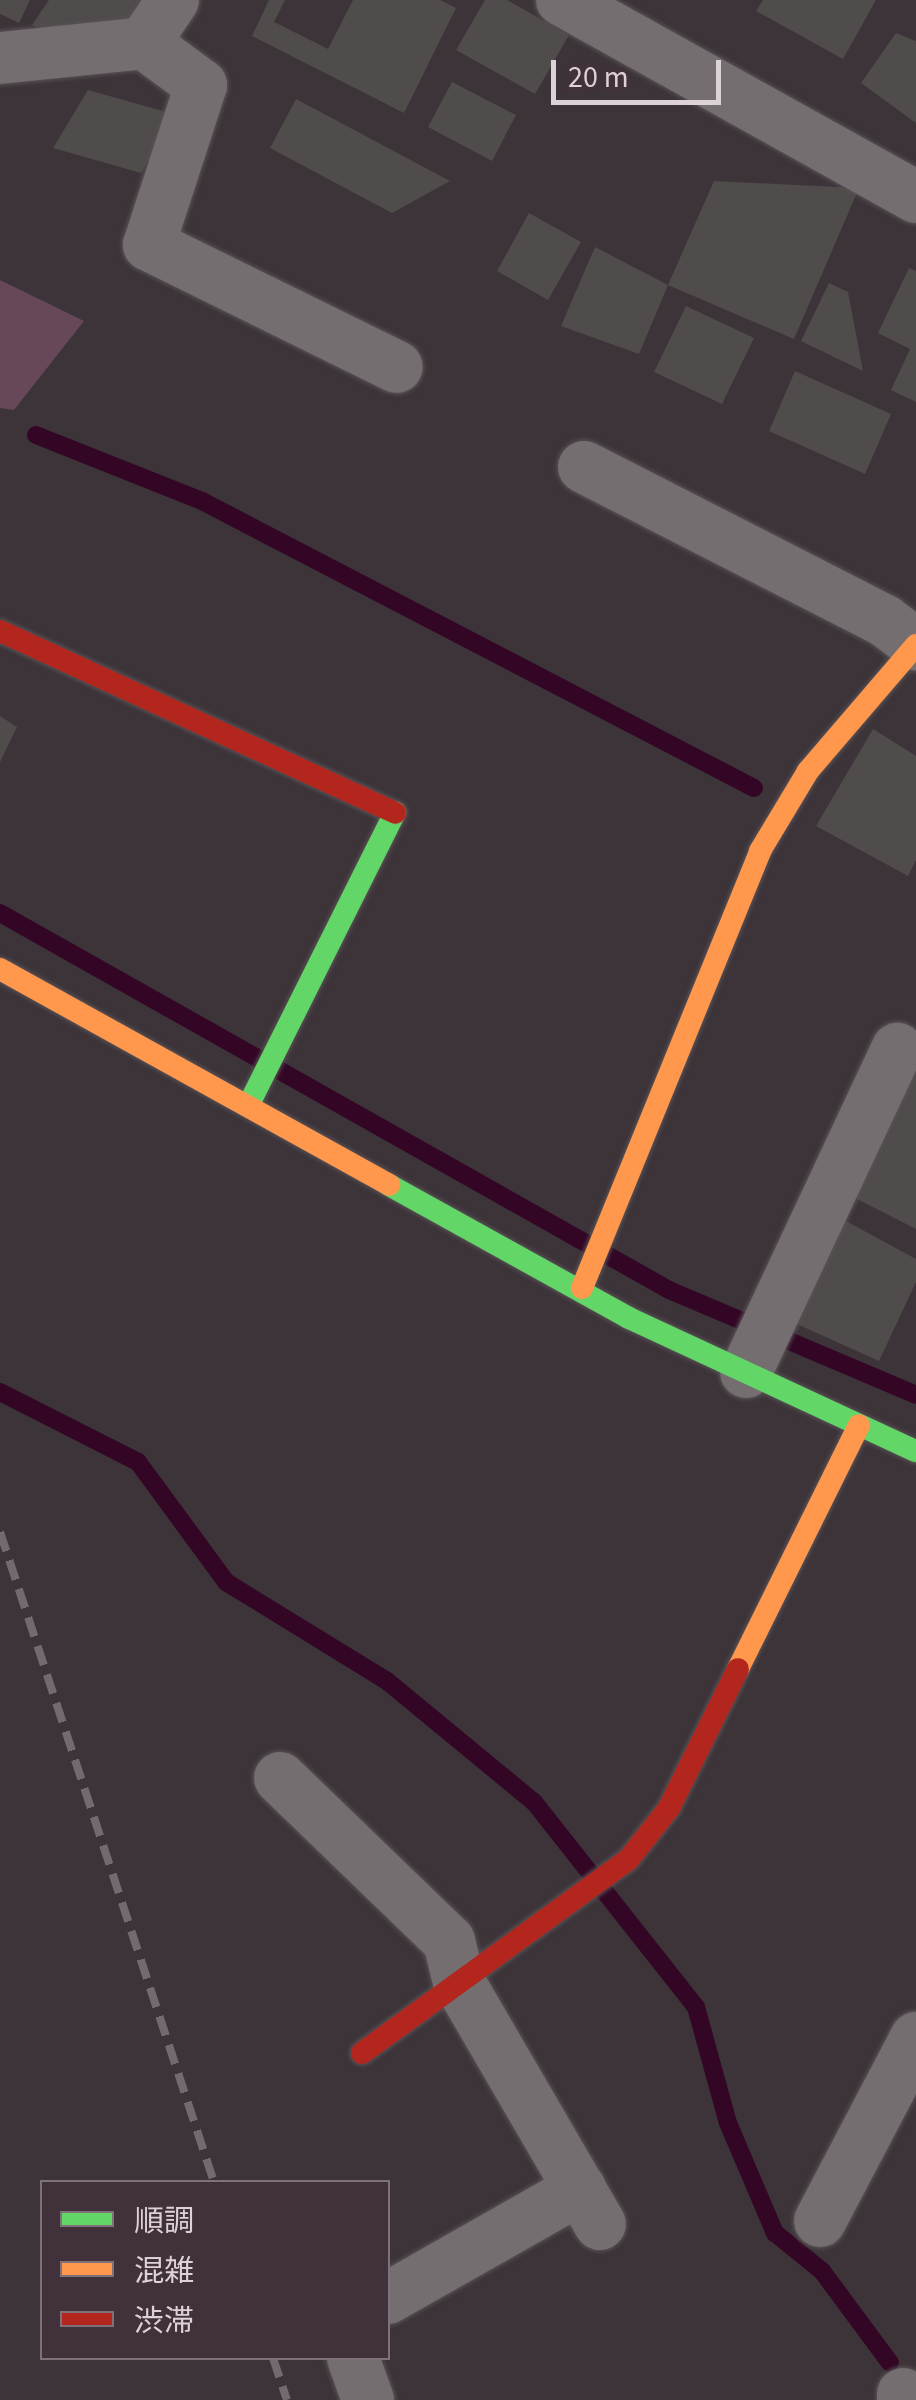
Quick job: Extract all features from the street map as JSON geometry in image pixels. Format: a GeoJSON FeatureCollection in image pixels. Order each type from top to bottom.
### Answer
{"type":"FeatureCollection","features":[{"type":"Feature","properties":{"kind":"street"},"geometry":{"type":"LineString","coordinates":[[144,43],[173,0]]}},
{"type":"Feature","properties":{"kind":"street"},"geometry":{"type":"LineString","coordinates":[[562,0],[916,198]]}},
{"type":"Feature","properties":{"kind":"street"},"geometry":{"type":"LineString","coordinates":[[0,58],[144,43],[201,85],[149,245],[397,367]]}},
{"type":"Feature","properties":{"kind":"street"},"geometry":{"type":"LineString","coordinates":[[582,1288],[760,851],[808,772],[916,645],[885,621],[584,467]]}},
{"type":"Feature","properties":{"kind":"street"},"geometry":{"type":"LineString","coordinates":[[0,631],[397,810],[249,1104]]}},
{"type":"Feature","properties":{"kind":"street"},"geometry":{"type":"LineString","coordinates":[[0,969],[582,1288],[629,1318],[916,1450]]}},
{"type":"Feature","properties":{"kind":"street"},"geometry":{"type":"LineString","coordinates":[[746,1372],[897,1050]]}},
{"type":"Feature","properties":{"kind":"street"},"geometry":{"type":"LineString","coordinates":[[362,2053],[628,1860],[668,1808],[859,1425]]}},
{"type":"Feature","properties":{"kind":"street"},"geometry":{"type":"LineString","coordinates":[[280,1778],[448,1940],[459,1982],[590,2207],[390,2297]]}},
{"type":"Feature","properties":{"kind":"street"},"geometry":{"type":"LineString","coordinates":[[820,2221],[916,2038]]}},
{"type":"Feature","properties":{"kind":"street"},"geometry":{"type":"LineString","coordinates":[[353,2360],[368,2400]]}},
{"type":"Feature","properties":{"kind":"shaded area"},"geometry":{"type":"Polygon","coordinates":[[[0,280],[84,321],[14,410],[0,408],[0,280]]]}},
{"type":"Feature","properties":{"kind":"building"},"geometry":{"type":"Polygon","coordinates":[[[0,0],[30,0],[19,23],[0,14],[0,0]]]}},
{"type":"Feature","properties":{"kind":"building"},"geometry":{"type":"Polygon","coordinates":[[[49,0],[155,0],[148,14],[98,30],[74,23],[54,33],[32,25],[49,0]]]}},
{"type":"Feature","properties":{"kind":"building"},"geometry":{"type":"Polygon","coordinates":[[[269,0],[285,0],[274,22],[328,49],[353,0],[440,0],[456,8],[404,113],[252,36],[269,0]]]}},
{"type":"Feature","properties":{"kind":"building"},"geometry":{"type":"Polygon","coordinates":[[[485,0],[507,0],[569,35],[535,94],[456,50],[485,0]]]}},
{"type":"Feature","properties":{"kind":"building"},"geometry":{"type":"Polygon","coordinates":[[[763,0],[876,0],[843,59],[756,11],[763,0]]]}},
{"type":"Feature","properties":{"kind":"building"},"geometry":{"type":"Polygon","coordinates":[[[896,33],[916,41],[916,123],[861,83],[896,33]]]}},
{"type":"Feature","properties":{"kind":"building"},"geometry":{"type":"Polygon","coordinates":[[[452,82],[516,115],[492,161],[428,127],[452,82]]]}},
{"type":"Feature","properties":{"kind":"building"},"geometry":{"type":"Polygon","coordinates":[[[88,90],[177,115],[141,173],[53,148],[88,90]]]}},
{"type":"Feature","properties":{"kind":"building"},"geometry":{"type":"Polygon","coordinates":[[[296,99],[450,181],[392,213],[270,148],[296,99]]]}},
{"type":"Feature","properties":{"kind":"building"},"geometry":{"type":"Polygon","coordinates":[[[714,181],[859,188],[794,339],[668,285],[714,181]]]}},
{"type":"Feature","properties":{"kind":"building"},"geometry":{"type":"Polygon","coordinates":[[[529,213],[581,242],[548,300],[497,271],[529,213]]]}},
{"type":"Feature","properties":{"kind":"building"},"geometry":{"type":"Polygon","coordinates":[[[595,247],[668,285],[639,354],[561,326],[595,247]]]}},
{"type":"Feature","properties":{"kind":"building"},"geometry":{"type":"Polygon","coordinates":[[[909,268],[916,271],[916,402],[891,390],[910,349],[878,333],[909,268]]]}},
{"type":"Feature","properties":{"kind":"building"},"geometry":{"type":"Polygon","coordinates":[[[829,283],[848,292],[863,371],[801,341],[829,283]]]}},
{"type":"Feature","properties":{"kind":"building"},"geometry":{"type":"Polygon","coordinates":[[[686,306],[754,338],[722,404],[654,372],[686,306]]]}},
{"type":"Feature","properties":{"kind":"building"},"geometry":{"type":"Polygon","coordinates":[[[795,371],[891,414],[865,474],[769,431],[795,371]]]}},
{"type":"Feature","properties":{"kind":"building"},"geometry":{"type":"Polygon","coordinates":[[[0,716],[17,727],[0,762],[0,716]]]}},
{"type":"Feature","properties":{"kind":"building"},"geometry":{"type":"Polygon","coordinates":[[[873,729],[916,756],[916,860],[908,876],[816,826],[873,729]]]}},
{"type":"Feature","properties":{"kind":"building"},"geometry":{"type":"Polygon","coordinates":[[[916,1049],[916,1229],[845,1193],[916,1049]]]}},
{"type":"Feature","properties":{"kind":"building"},"geometry":{"type":"Polygon","coordinates":[[[833,1214],[916,1259],[916,1282],[879,1361],[788,1320],[833,1214]]]}},
{"type":"Feature","properties":{"kind":"waterway"},"geometry":{"type":"LineString","coordinates":[[36,435],[202,501],[754,788]]}},
{"type":"Feature","properties":{"kind":"waterway"},"geometry":{"type":"LineString","coordinates":[[0,913],[669,1290],[916,1395]]}},
{"type":"Feature","properties":{"kind":"waterway"},"geometry":{"type":"LineString","coordinates":[[0,1392],[138,1462],[226,1582],[387,1681],[534,1802],[696,2007],[728,2123],[775,2233],[822,2271],[890,2363]]}},
{"type":"Feature","properties":{"kind":"railway"},"geometry":{"type":"LineString","coordinates":[[0,1532],[213,2180]]}},
{"type":"Feature","properties":{"kind":"railway"},"geometry":{"type":"LineString","coordinates":[[274,2360],[287,2400]]}},
{"type":"Feature","properties":{"kind":"traffic: fast"},"geometry":{"type":"LineString","coordinates":[[249,1104],[395,813]]}},
{"type":"Feature","properties":{"kind":"traffic: fast"},"geometry":{"type":"LineString","coordinates":[[389,1185],[629,1318],[916,1451]]}},
{"type":"Feature","properties":{"kind":"traffic: slow"},"geometry":{"type":"LineString","coordinates":[[582,1288],[760,851],[808,771],[916,645]]}},
{"type":"Feature","properties":{"kind":"traffic: slow"},"geometry":{"type":"LineString","coordinates":[[0,969],[389,1185]]}},
{"type":"Feature","properties":{"kind":"traffic: slow"},"geometry":{"type":"LineString","coordinates":[[738,1669],[859,1425]]}},
{"type":"Feature","properties":{"kind":"traffic: jam"},"geometry":{"type":"LineString","coordinates":[[0,631],[395,813]]}},
{"type":"Feature","properties":{"kind":"traffic: jam"},"geometry":{"type":"LineString","coordinates":[[362,2053],[628,1860],[669,1808],[738,1669]]}}]}
